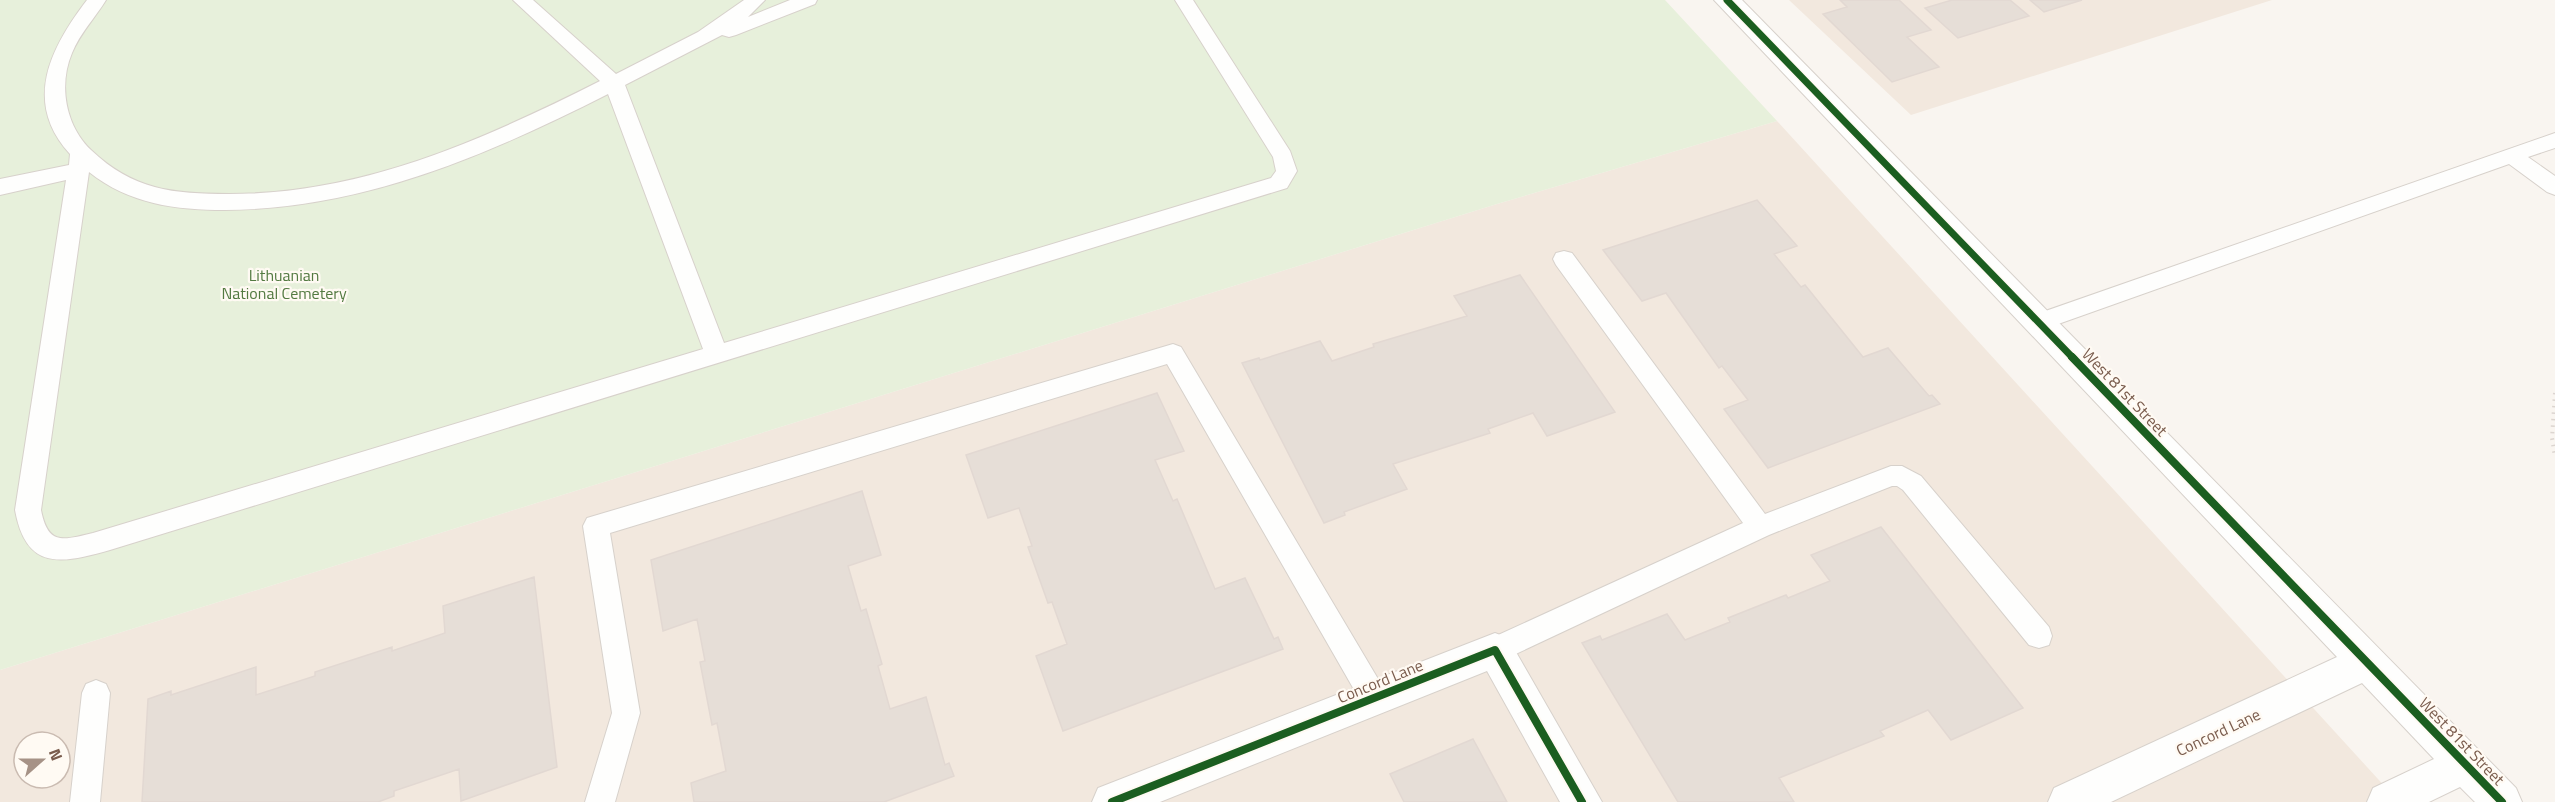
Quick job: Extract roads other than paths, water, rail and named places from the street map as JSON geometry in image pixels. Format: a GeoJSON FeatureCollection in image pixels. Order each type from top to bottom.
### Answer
{"type":"FeatureCollection","features":[{"type":"Feature","properties":{"kind":"street","name":"West 81st Street"},"geometry":{"type":"LineString","coordinates":[[1727,0],[2502,802]]}},
{"type":"Feature","properties":{"kind":"street","name":"Concord Lane"},"geometry":{"type":"LineString","coordinates":[[1112,802],[1495,650]]}},
{"type":"Feature","properties":{"kind":"street"},"geometry":{"type":"LineString","coordinates":[[1495,650],[1582,802]]}},
{"type":"Feature","properties":{"kind":"street","name":"Concord Lane"},"geometry":{"type":"LineString","coordinates":[[2068,802],[2367,662]]}},
{"type":"Feature","properties":{"kind":"street"},"geometry":{"type":"LineString","coordinates":[[2387,802],[2465,764]]}},
{"type":"Feature","properties":{"kind":"lane"},"geometry":{"type":"LineString","coordinates":[[97,0],[77,25],[61,56],[56,91],[58,117],[80,162],[28,510],[32,529],[40,542],[57,548],[78,548],[110,539],[1279,183],[1286,176],[1288,165],[1184,0]]}},
{"type":"Feature","properties":{"kind":"lane"},"geometry":{"type":"LineString","coordinates":[[522,0],[614,83],[717,355]]}},
{"type":"Feature","properties":{"kind":"lane"},"geometry":{"type":"LineString","coordinates":[[687,48],[738,16],[756,0]]}},
{"type":"Feature","properties":{"kind":"lane"},"geometry":{"type":"LineString","coordinates":[[0,188],[80,162],[143,193],[189,201],[244,204],[298,199],[367,184],[439,162],[565,108],[687,48],[808,0]]}},
{"type":"Feature","properties":{"kind":"lane"},"geometry":{"type":"LineString","coordinates":[[2039,322],[2555,140]]}},
{"type":"Feature","properties":{"kind":"lane"},"geometry":{"type":"LineString","coordinates":[[2512,156],[2555,187]]}},
{"type":"Feature","properties":{"kind":"lane"},"geometry":{"type":"LineString","coordinates":[[1564,259],[1760,527]]}},
{"type":"Feature","properties":{"kind":"lane"},"geometry":{"type":"LineString","coordinates":[[600,802],[626,713],[596,526],[1173,353],[1374,698]]}},
{"type":"Feature","properties":{"kind":"lane"},"geometry":{"type":"LineString","coordinates":[[1495,650],[1760,527],[1891,476],[1902,476],[1912,483],[2039,636]]}},
{"type":"Feature","properties":{"kind":"lane"},"geometry":{"type":"LineString","coordinates":[[85,802],[96,693]]}},
{"type":"Feature","properties":{"kind":"park label","name":"Lithuanian National Cemetery"},"geometry":{"type":"Point","coordinates":[284,284]}}]}
